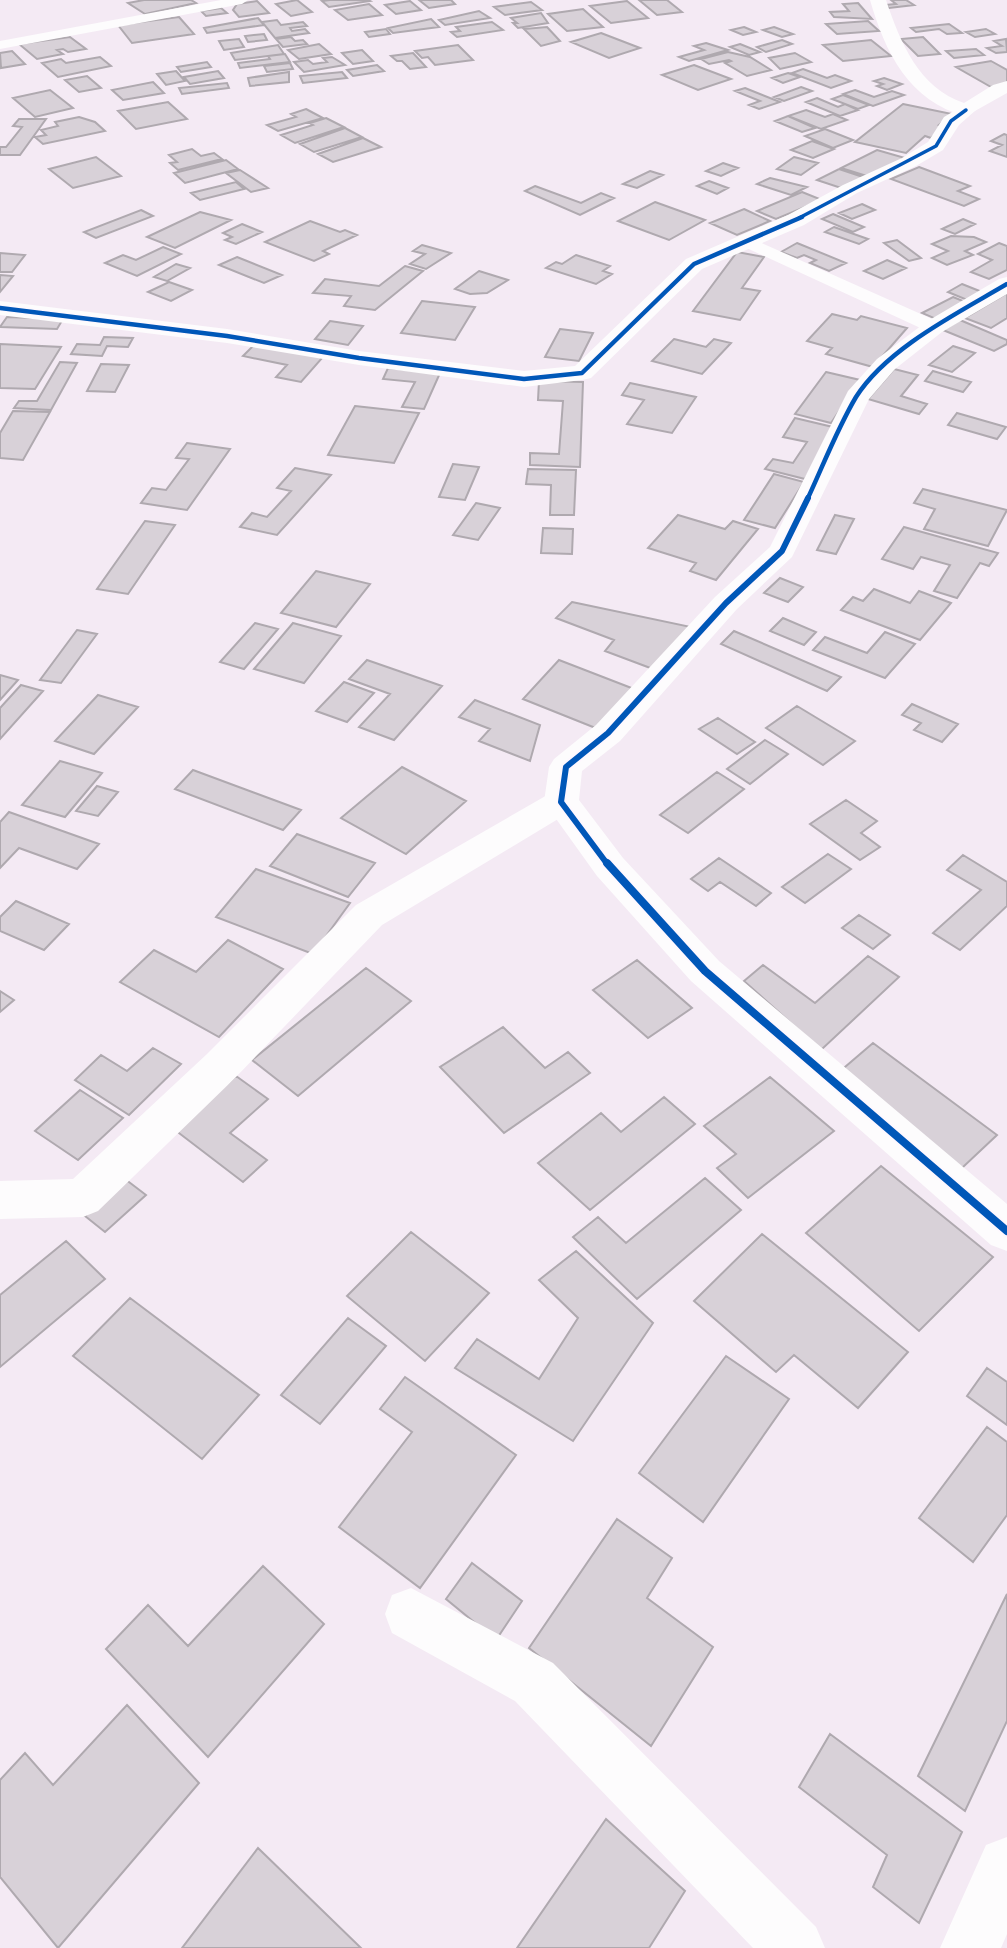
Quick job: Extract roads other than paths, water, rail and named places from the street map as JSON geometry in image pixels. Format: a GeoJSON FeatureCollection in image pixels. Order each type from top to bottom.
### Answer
{"type":"FeatureCollection","features":[{"type":"Feature","properties":{"kind":"street"},"geometry":{"type":"LineString","coordinates":[[878,0],[904,65],[948,107],[966,110]]}},
{"type":"Feature","properties":{"kind":"street"},"geometry":{"type":"LineString","coordinates":[[0,308],[227,336],[359,358],[524,379],[582,373],[694,264],[796,220],[850,189],[909,162],[936,146],[951,121],[1000,89],[1007,88]]}},
{"type":"Feature","properties":{"kind":"street"},"geometry":{"type":"LineString","coordinates":[[1007,284],[934,327],[886,364],[857,397],[782,551],[726,603],[608,733],[566,767],[561,802],[610,867],[705,971],[1007,1231]]}},
{"type":"Feature","properties":{"kind":"street"},"geometry":{"type":"LineString","coordinates":[[0,1200],[83,1198],[221,1066],[369,915],[561,802]]}},
{"type":"Feature","properties":{"kind":"street"},"geometry":{"type":"LineString","coordinates":[[411,1614],[534,1682],[795,1948]]}},
{"type":"Feature","properties":{"kind":"street"},"geometry":{"type":"LineString","coordinates":[[970,1948],[1007,1866]]}},
{"type":"Feature","properties":{"kind":"lane"},"geometry":{"type":"LineString","coordinates":[[0,45],[242,0]]}},
{"type":"Feature","properties":{"kind":"lane"},"geometry":{"type":"LineString","coordinates":[[746,241],[934,327]]}}]}
